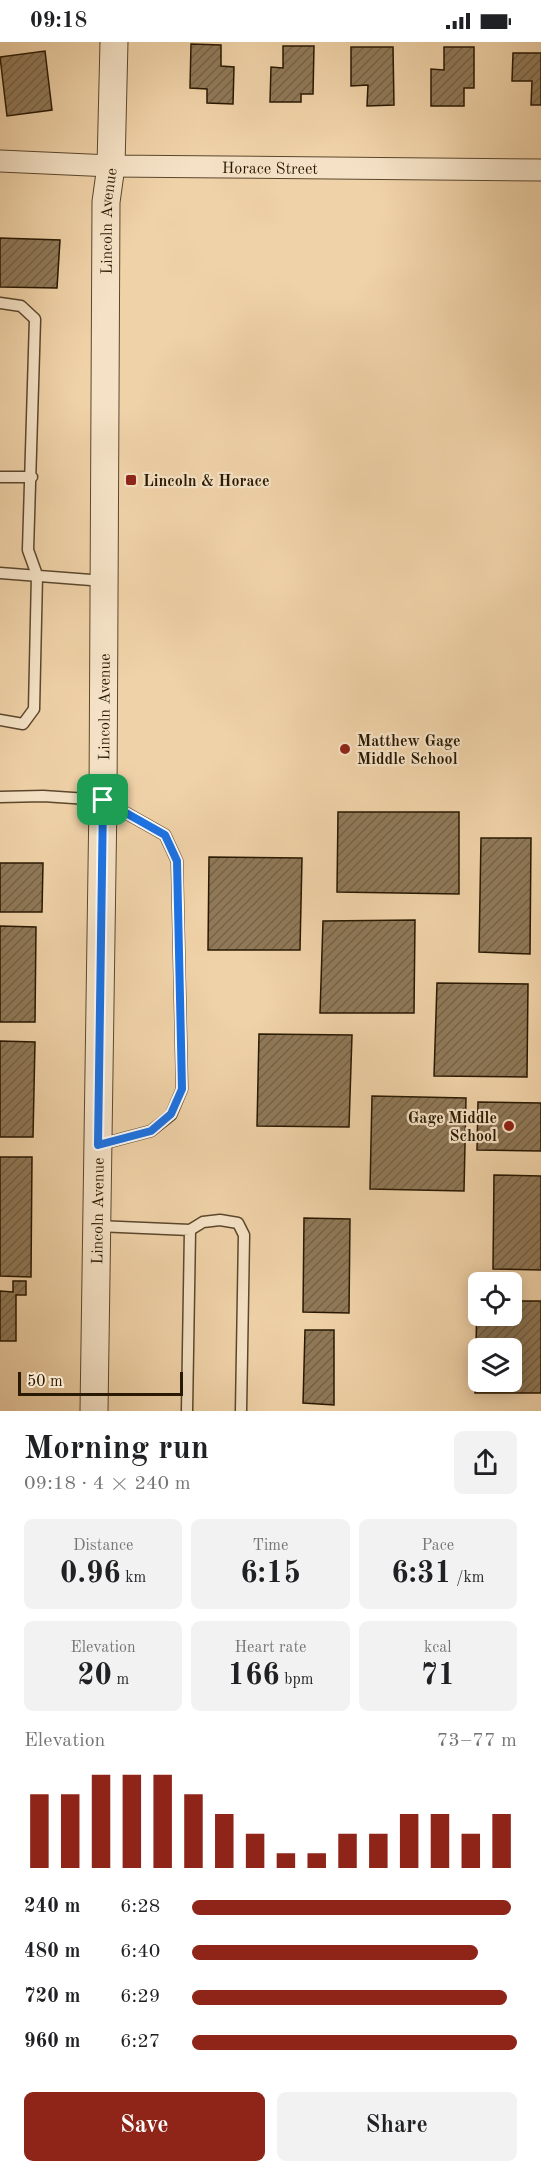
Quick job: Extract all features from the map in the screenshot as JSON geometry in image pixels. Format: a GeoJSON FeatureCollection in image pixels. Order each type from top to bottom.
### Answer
{"type":"FeatureCollection","features":[{"type":"Feature","properties":{"kind":"street","name":"Lincoln Avenue"},"geometry":{"type":"LineString","coordinates":[[94,1411],[103,800],[106,202],[111,166],[114,42]]}},
{"type":"Feature","properties":{"kind":"street","name":"Horace Street"},"geometry":{"type":"LineString","coordinates":[[0,161],[111,166],[541,170]]}},
{"type":"Feature","properties":{"kind":"lane"},"geometry":{"type":"LineString","coordinates":[[0,303],[21,306],[35,320],[28,550],[37,576],[34,709],[24,724],[0,720]]}},
{"type":"Feature","properties":{"kind":"lane"},"geometry":{"type":"LineString","coordinates":[[0,477],[32,477]]}},
{"type":"Feature","properties":{"kind":"lane"},"geometry":{"type":"LineString","coordinates":[[0,573],[104,581]]}},
{"type":"Feature","properties":{"kind":"lane"},"geometry":{"type":"LineString","coordinates":[[0,797],[43,796],[103,800],[165,835],[177,861],[182,1089],[171,1114],[151,1131],[98,1145]]}},
{"type":"Feature","properties":{"kind":"lane"},"geometry":{"type":"LineString","coordinates":[[96,1226],[190,1230],[203,1222],[220,1220],[238,1223],[244,1235],[241,1411]]}},
{"type":"Feature","properties":{"kind":"lane"},"geometry":{"type":"LineString","coordinates":[[187,1411],[190,1230]]}},
{"type":"Feature","properties":{"kind":"building"},"geometry":{"type":"Polygon","coordinates":[[[191,44],[221,45],[221,66],[234,67],[233,104],[207,103],[207,89],[190,88],[191,44]]]}},
{"type":"Feature","properties":{"kind":"building"},"geometry":{"type":"Polygon","coordinates":[[[283,46],[314,46],[313,94],[301,94],[301,102],[270,102],[271,67],[283,68],[283,46]]]}},
{"type":"Feature","properties":{"kind":"building"},"geometry":{"type":"Polygon","coordinates":[[[351,47],[393,47],[394,105],[367,106],[368,85],[351,86],[351,47]]]}},
{"type":"Feature","properties":{"kind":"building"},"geometry":{"type":"Polygon","coordinates":[[[444,47],[474,47],[474,88],[464,88],[464,106],[431,106],[431,69],[444,70],[444,47]]]}},
{"type":"Feature","properties":{"kind":"building"},"geometry":{"type":"Polygon","coordinates":[[[45,51],[52,110],[7,116],[0,57],[45,51]]]}},
{"type":"Feature","properties":{"kind":"building"},"geometry":{"type":"Polygon","coordinates":[[[513,53],[541,53],[541,105],[531,105],[532,81],[512,81],[513,53]]]}},
{"type":"Feature","properties":{"kind":"building"},"geometry":{"type":"Polygon","coordinates":[[[0,238],[60,240],[57,288],[0,287],[0,238]]]}},
{"type":"Feature","properties":{"kind":"building"},"geometry":{"type":"Polygon","coordinates":[[[338,812],[459,812],[459,894],[337,892],[338,812]]]}},
{"type":"Feature","properties":{"kind":"building"},"geometry":{"type":"Polygon","coordinates":[[[481,838],[531,838],[530,954],[479,952],[481,838]]]}},
{"type":"Feature","properties":{"kind":"building"},"geometry":{"type":"Polygon","coordinates":[[[209,857],[302,858],[300,950],[208,950],[209,857]]]}},
{"type":"Feature","properties":{"kind":"building"},"geometry":{"type":"Polygon","coordinates":[[[0,863],[43,863],[42,912],[0,912],[0,863]]]}},
{"type":"Feature","properties":{"kind":"building"},"geometry":{"type":"Polygon","coordinates":[[[415,920],[414,1013],[320,1013],[323,921],[415,920]]]}},
{"type":"Feature","properties":{"kind":"building"},"geometry":{"type":"Polygon","coordinates":[[[0,926],[36,927],[35,1022],[0,1022],[0,926]]]}},
{"type":"Feature","properties":{"kind":"building"},"geometry":{"type":"Polygon","coordinates":[[[437,983],[528,984],[527,1077],[434,1076],[437,983]]]}},
{"type":"Feature","properties":{"kind":"building"},"geometry":{"type":"Polygon","coordinates":[[[259,1034],[352,1035],[349,1127],[257,1126],[259,1034]]]}},
{"type":"Feature","properties":{"kind":"building"},"geometry":{"type":"Polygon","coordinates":[[[0,1041],[35,1042],[33,1137],[0,1137],[0,1041]]]}},
{"type":"Feature","properties":{"kind":"building"},"geometry":{"type":"Polygon","coordinates":[[[372,1096],[466,1098],[464,1191],[370,1189],[372,1096]]]}},
{"type":"Feature","properties":{"kind":"building","name":"Gage Middle School"},"geometry":{"type":"Polygon","coordinates":[[[478,1102],[541,1103],[541,1151],[477,1150],[478,1102]]]}},
{"type":"Feature","properties":{"kind":"building"},"geometry":{"type":"Polygon","coordinates":[[[0,1157],[32,1157],[31,1277],[0,1276],[0,1157]]]}},
{"type":"Feature","properties":{"kind":"building"},"geometry":{"type":"Polygon","coordinates":[[[494,1175],[541,1176],[541,1270],[493,1269],[494,1175]]]}},
{"type":"Feature","properties":{"kind":"building"},"geometry":{"type":"Polygon","coordinates":[[[304,1218],[350,1219],[349,1313],[303,1312],[304,1218]]]}},
{"type":"Feature","properties":{"kind":"building"},"geometry":{"type":"Polygon","coordinates":[[[13,1281],[26,1281],[26,1295],[16,1295],[16,1341],[0,1341],[0,1291],[13,1292],[13,1281]]]}},
{"type":"Feature","properties":{"kind":"building"},"geometry":{"type":"Polygon","coordinates":[[[522,1301],[541,1301],[541,1393],[475,1393],[522,1392],[522,1338],[476,1338],[476,1326],[522,1326],[522,1301]]]}},
{"type":"Feature","properties":{"kind":"building"},"geometry":{"type":"Polygon","coordinates":[[[305,1330],[334,1330],[334,1405],[303,1403],[305,1330]]]}},
{"type":"Feature","properties":{"kind":"place","name":"Lincoln & Horace"},"geometry":{"type":"Point","coordinates":[131,480]}},
{"type":"Feature","properties":{"kind":"place","name":"Matthew Gage Middle School"},"geometry":{"type":"Point","coordinates":[345,749]}},
{"type":"Feature","properties":{"kind":"place","name":"Gage Middle School"},"geometry":{"type":"Point","coordinates":[509,1126]}},
{"type":"Feature","properties":{"kind":"route"},"geometry":{"type":"LineString","coordinates":[[103,800],[165,835],[177,861],[182,1089],[171,1114],[151,1131],[98,1145],[99,1058],[103,800]]}}]}
